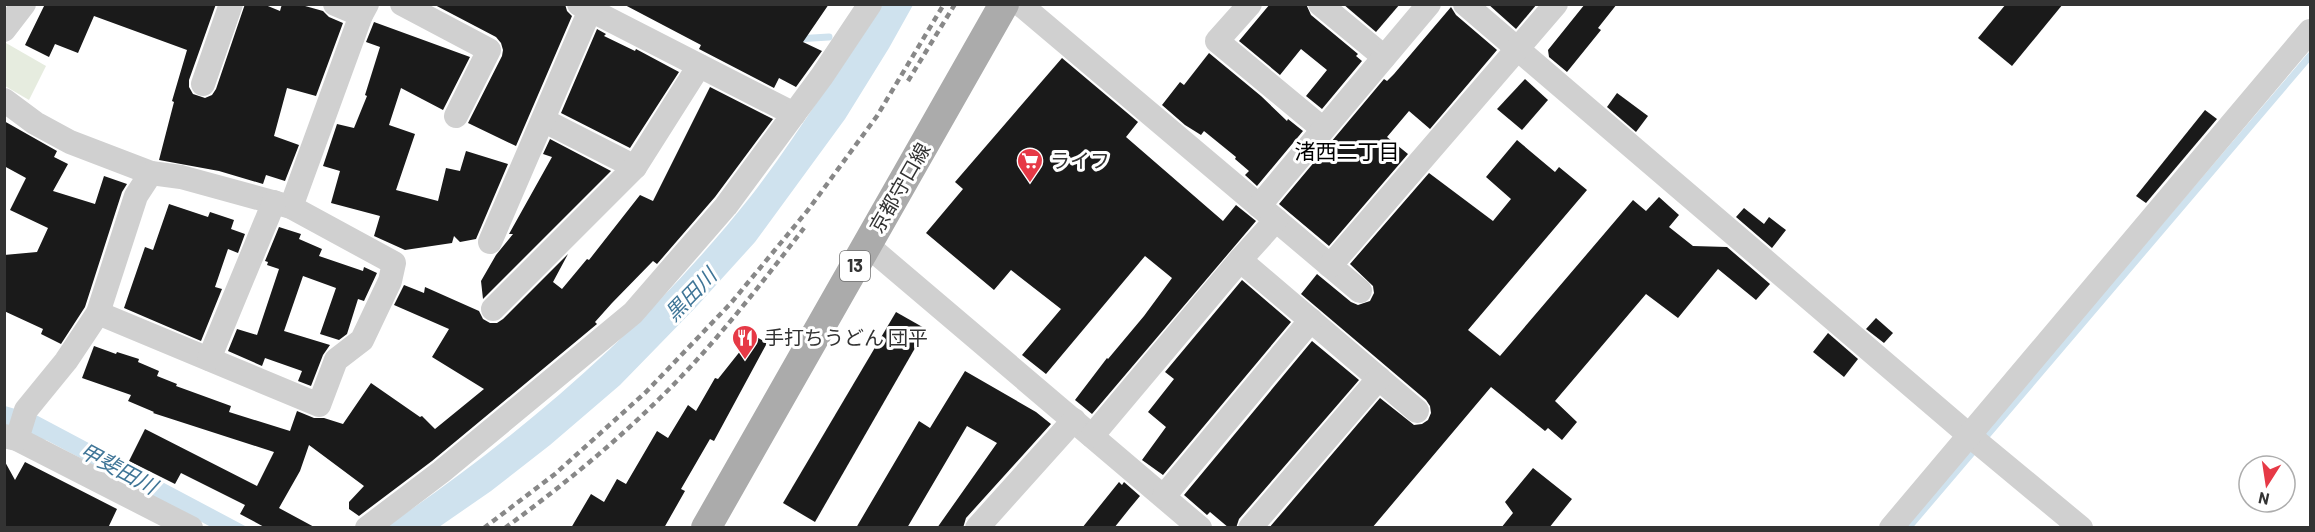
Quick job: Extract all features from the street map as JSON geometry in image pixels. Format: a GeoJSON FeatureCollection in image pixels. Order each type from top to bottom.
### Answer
{"type":"FeatureCollection","features":[{"type":"Feature","properties":{"kind":"main road","name":"京都守口線"},"geometry":{"type":"LineString","coordinates":[[706,528],[1005,4]]}},
{"type":"Feature","properties":{"kind":"street"},"geometry":{"type":"LineString","coordinates":[[4,30],[24,4]]}},
{"type":"Feature","properties":{"kind":"street"},"geometry":{"type":"LineString","coordinates":[[203,84],[231,4]]}},
{"type":"Feature","properties":{"kind":"street"},"geometry":{"type":"LineString","coordinates":[[209,359],[282,204],[364,10],[334,4]]}},
{"type":"Feature","properties":{"kind":"street"},"geometry":{"type":"LineString","coordinates":[[402,4],[489,50],[456,116]]}},
{"type":"Feature","properties":{"kind":"street"},"geometry":{"type":"LineString","coordinates":[[367,528],[441,472],[633,314],[726,206],[794,114],[870,4]]}},
{"type":"Feature","properties":{"kind":"street"},"geometry":{"type":"LineString","coordinates":[[1020,4],[1360,291]]}},
{"type":"Feature","properties":{"kind":"street"},"geometry":{"type":"LineString","coordinates":[[1250,4],[1217,40],[1323,129]]}},
{"type":"Feature","properties":{"kind":"street"},"geometry":{"type":"LineString","coordinates":[[1320,4],[1384,57]]}},
{"type":"Feature","properties":{"kind":"street"},"geometry":{"type":"LineString","coordinates":[[977,528],[1083,428],[1240,260],[1267,213],[1323,129],[1429,4]]}},
{"type":"Feature","properties":{"kind":"street"},"geometry":{"type":"LineString","coordinates":[[1466,4],[1970,436],[2081,528]]}},
{"type":"Feature","properties":{"kind":"street"},"geometry":{"type":"LineString","coordinates":[[1330,266],[1556,4]]}},
{"type":"Feature","properties":{"kind":"street"},"geometry":{"type":"LineString","coordinates":[[490,242],[543,120],[584,8],[794,114]]}},
{"type":"Feature","properties":{"kind":"street"},"geometry":{"type":"LineString","coordinates":[[1891,528],[2310,31]]}},
{"type":"Feature","properties":{"kind":"street"},"geometry":{"type":"LineString","coordinates":[[493,309],[634,167],[699,66]]}},
{"type":"Feature","properties":{"kind":"street"},"geometry":{"type":"LineString","coordinates":[[4,100],[35,123],[69,142],[151,173],[181,177],[282,204],[394,263],[390,281],[362,340],[336,360],[319,405],[98,313]]}},
{"type":"Feature","properties":{"kind":"street"},"geometry":{"type":"LineString","coordinates":[[543,120],[634,167]]}},
{"type":"Feature","properties":{"kind":"street"},"geometry":{"type":"LineString","coordinates":[[151,173],[136,196],[98,313],[66,361],[26,410],[14,436],[191,528]]}},
{"type":"Feature","properties":{"kind":"street"},"geometry":{"type":"LineString","coordinates":[[867,245],[1200,528]]}},
{"type":"Feature","properties":{"kind":"street"},"geometry":{"type":"LineString","coordinates":[[1240,260],[1418,411]]}},
{"type":"Feature","properties":{"kind":"street"},"geometry":{"type":"LineString","coordinates":[[1164,496],[1311,320]]}},
{"type":"Feature","properties":{"kind":"street"},"geometry":{"type":"LineString","coordinates":[[1250,528],[1379,378]]}},
{"type":"Feature","properties":{"kind":"shaded area"},"geometry":{"type":"Polygon","coordinates":[[[6,43],[46,66],[29,100],[5,86],[6,43]]]}},
{"type":"Feature","properties":{"kind":"water","name":"黒田川"},"geometry":{"type":"Polygon","coordinates":[[[882,5],[913,5],[845,119],[755,242],[697,306],[620,385],[550,445],[491,491],[439,527],[384,528],[485,455],[534,416],[581,376],[670,290],[751,196],[802,125],[882,5]]]}},
{"type":"Feature","properties":{"kind":"water","name":"甲斐田川"},"geometry":{"type":"Polygon","coordinates":[[[5,406],[36,415],[247,527],[211,527],[46,440],[36,439],[5,425],[5,406]]]}},
{"type":"Feature","properties":{"kind":"building"},"geometry":{"type":"Polygon","coordinates":[[[45,4],[216,4],[189,80],[189,87],[193,94],[205,98],[212,95],[216,89],[245,4],[263,4],[280,11],[282,4],[298,4],[323,11],[329,17],[343,23],[316,96],[287,88],[274,136],[299,145],[285,181],[266,175],[263,184],[219,171],[159,160],[174,102],[172,101],[187,50],[94,16],[78,53],[55,44],[49,57],[25,45],[45,4]]]}},
{"type":"Feature","properties":{"kind":"building"},"geometry":{"type":"Polygon","coordinates":[[[433,4],[565,4],[572,16],[516,146],[468,123],[502,56],[501,43],[496,37],[433,4]]]}},
{"type":"Feature","properties":{"kind":"building"},"geometry":{"type":"Polygon","coordinates":[[[623,4],[829,4],[803,42],[822,51],[796,87],[779,78],[774,88],[699,49],[701,45],[623,4]]]}},
{"type":"Feature","properties":{"kind":"building"},"geometry":{"type":"Polygon","coordinates":[[[1270,4],[1306,4],[1311,15],[1358,54],[1356,56],[1362,61],[1322,109],[1306,96],[1327,70],[1301,49],[1280,75],[1239,41],[1270,4]]]}},
{"type":"Feature","properties":{"kind":"building"},"geometry":{"type":"Polygon","coordinates":[[[1343,4],[1400,4],[1376,32],[1343,4]]]}},
{"type":"Feature","properties":{"kind":"building"},"geometry":{"type":"Polygon","coordinates":[[[1488,4],[1537,4],[1516,29],[1488,4]]]}},
{"type":"Feature","properties":{"kind":"building"},"geometry":{"type":"Polygon","coordinates":[[[1585,4],[1617,4],[1598,28],[1601,30],[1567,72],[1549,57],[1548,50],[1585,4]]]}},
{"type":"Feature","properties":{"kind":"building"},"geometry":{"type":"Polygon","coordinates":[[[2006,4],[2063,4],[2012,66],[1978,38],[2006,4]]]}},
{"type":"Feature","properties":{"kind":"building"},"geometry":{"type":"Polygon","coordinates":[[[1451,7],[1456,15],[1497,50],[1430,129],[1409,111],[1387,137],[1408,154],[1329,246],[1279,204],[1384,79],[1387,81],[1394,74],[1451,7]]]}},
{"type":"Feature","properties":{"kind":"building"},"geometry":{"type":"Polygon","coordinates":[[[374,22],[470,57],[443,110],[401,88],[389,125],[415,134],[396,190],[438,201],[446,168],[460,171],[466,151],[508,164],[476,239],[460,242],[454,236],[452,243],[405,250],[374,236],[380,216],[331,203],[340,171],[323,166],[337,124],[354,128],[367,96],[365,95],[380,47],[366,42],[374,22]]]}},
{"type":"Feature","properties":{"kind":"building"},"geometry":{"type":"Polygon","coordinates":[[[597,29],[606,34],[604,36],[635,51],[636,49],[679,72],[630,148],[561,113],[597,29]]]}},
{"type":"Feature","properties":{"kind":"building"},"geometry":{"type":"Polygon","coordinates":[[[1209,53],[1287,121],[1288,119],[1303,131],[1257,186],[1245,175],[1249,171],[1235,159],[1236,157],[1204,131],[1201,135],[1185,125],[1162,105],[1180,82],[1184,85],[1209,53]]]}},
{"type":"Feature","properties":{"kind":"building"},"geometry":{"type":"Polygon","coordinates":[[[1062,58],[1138,122],[1126,137],[1223,221],[1236,205],[1256,221],[1092,414],[1075,400],[1172,278],[1145,256],[1046,374],[1022,355],[1061,309],[1011,270],[994,290],[926,233],[963,189],[955,182],[1062,58]]]}},
{"type":"Feature","properties":{"kind":"building"},"geometry":{"type":"Polygon","coordinates":[[[1525,79],[1548,100],[1522,130],[1497,109],[1525,79]]]}},
{"type":"Feature","properties":{"kind":"building"},"geometry":{"type":"Polygon","coordinates":[[[710,87],[773,119],[715,197],[657,264],[653,261],[612,303],[595,322],[597,324],[432,461],[359,516],[349,509],[349,502],[364,486],[309,445],[300,471],[279,508],[316,528],[266,528],[240,514],[245,505],[181,473],[175,484],[129,461],[145,429],[257,486],[274,452],[153,413],[128,401],[131,395],[82,378],[94,346],[139,359],[138,362],[159,371],[157,376],[177,384],[176,386],[231,406],[229,412],[290,431],[297,411],[314,418],[324,418],[343,424],[371,383],[420,417],[422,416],[435,429],[484,389],[432,357],[449,329],[394,305],[404,285],[424,293],[425,287],[479,311],[483,319],[490,323],[497,323],[503,319],[568,254],[553,282],[562,289],[587,259],[589,260],[640,195],[653,201],[710,87]]]}},
{"type":"Feature","properties":{"kind":"building"},"geometry":{"type":"Polygon","coordinates":[[[1617,93],[1648,116],[1636,132],[1607,107],[1617,93]]]}},
{"type":"Feature","properties":{"kind":"building"},"geometry":{"type":"Polygon","coordinates":[[[2205,110],[2217,119],[2146,203],[2136,196],[2205,110]]]}},
{"type":"Feature","properties":{"kind":"building"},"geometry":{"type":"Polygon","coordinates":[[[4,121],[57,151],[54,157],[68,164],[53,191],[95,204],[104,176],[127,184],[122,192],[85,307],[61,344],[41,334],[43,329],[4,311],[4,255],[37,252],[48,228],[10,210],[26,178],[4,166],[4,121]]]}},
{"type":"Feature","properties":{"kind":"building"},"geometry":{"type":"Polygon","coordinates":[[[550,139],[611,171],[483,299],[481,281],[496,255],[513,234],[509,234],[552,157],[543,154],[550,139]]]}},
{"type":"Feature","properties":{"kind":"building"},"geometry":{"type":"Polygon","coordinates":[[[1517,140],[1555,172],[1559,167],[1587,190],[1468,330],[1500,356],[1633,200],[1646,211],[1659,197],[1679,215],[1669,227],[1693,246],[1727,247],[1770,284],[1756,300],[1718,269],[1678,318],[1646,294],[1555,401],[1577,422],[1562,440],[1548,428],[1545,431],[1491,387],[1372,528],[1269,528],[1380,398],[1414,425],[1428,420],[1431,413],[1426,400],[1301,294],[1317,274],[1351,302],[1358,305],[1370,301],[1374,293],[1373,286],[1350,264],[1429,173],[1493,221],[1511,199],[1486,177],[1517,140]]]}},
{"type":"Feature","properties":{"kind":"building"},"geometry":{"type":"Polygon","coordinates":[[[169,204],[208,217],[210,212],[234,220],[231,229],[245,234],[238,253],[228,249],[215,287],[222,289],[201,341],[124,308],[145,247],[153,250],[169,204]]]}},
{"type":"Feature","properties":{"kind":"building"},"geometry":{"type":"Polygon","coordinates":[[[1744,208],[1764,224],[1769,217],[1786,230],[1772,248],[1736,217],[1744,208]]]}},
{"type":"Feature","properties":{"kind":"building"},"geometry":{"type":"Polygon","coordinates":[[[279,227],[301,234],[299,239],[322,249],[319,256],[363,271],[364,267],[377,273],[364,301],[358,299],[347,334],[339,340],[320,334],[336,288],[303,276],[284,331],[330,345],[323,355],[311,386],[298,381],[302,371],[265,358],[262,366],[228,351],[237,329],[257,335],[279,269],[267,265],[268,262],[265,261],[279,227]]]}},
{"type":"Feature","properties":{"kind":"building"},"geometry":{"type":"Polygon","coordinates":[[[1242,280],[1291,322],[1163,475],[1142,460],[1166,427],[1148,412],[1174,379],[1165,372],[1242,280]]]}},
{"type":"Feature","properties":{"kind":"building"},"geometry":{"type":"Polygon","coordinates":[[[896,312],[926,329],[815,522],[783,503],[896,312]]]}},
{"type":"Feature","properties":{"kind":"building"},"geometry":{"type":"Polygon","coordinates":[[[1876,318],[1893,333],[1884,343],[1866,329],[1876,318]]]}},
{"type":"Feature","properties":{"kind":"building"},"geometry":{"type":"Polygon","coordinates":[[[1828,333],[1858,359],[1844,377],[1813,352],[1828,333]]]}},
{"type":"Feature","properties":{"kind":"building"},"geometry":{"type":"Polygon","coordinates":[[[753,335],[767,343],[714,441],[710,439],[681,489],[685,491],[664,528],[571,528],[591,494],[604,502],[617,479],[626,484],[657,431],[668,438],[688,405],[696,411],[715,378],[718,379],[753,335]]]}},
{"type":"Feature","properties":{"kind":"building"},"geometry":{"type":"Polygon","coordinates":[[[1312,341],[1359,380],[1239,519],[1236,528],[1229,528],[1210,512],[1207,515],[1184,495],[1312,341]]]}},
{"type":"Feature","properties":{"kind":"building"},"geometry":{"type":"Polygon","coordinates":[[[965,371],[1036,412],[1051,424],[966,518],[963,528],[937,528],[997,443],[967,426],[907,528],[856,528],[919,421],[930,428],[965,371]]]}},
{"type":"Feature","properties":{"kind":"building"},"geometry":{"type":"Polygon","coordinates":[[[4,460],[15,480],[25,462],[117,509],[108,528],[4,528],[4,460]]]}},
{"type":"Feature","properties":{"kind":"building"},"geometry":{"type":"Polygon","coordinates":[[[1533,468],[1572,499],[1549,528],[1501,528],[1513,513],[1505,502],[1533,468]]]}},
{"type":"Feature","properties":{"kind":"building"},"geometry":{"type":"Polygon","coordinates":[[[1119,482],[1122,485],[1124,482],[1140,496],[1114,528],[1082,528],[1119,482]]]}},
{"type":"Feature","properties":{"kind":"waterway"},"geometry":{"type":"LineString","coordinates":[[796,39],[829,37]]}},
{"type":"Feature","properties":{"kind":"waterway"},"geometry":{"type":"LineString","coordinates":[[1908,528],[2310,56]]}},
{"type":"Feature","properties":{"kind":"railway"},"geometry":{"type":"LineString","coordinates":[[484,528],[555,474],[646,392],[731,303],[808,210],[877,116],[944,4]]}},
{"type":"Feature","properties":{"kind":"railway"},"geometry":{"type":"LineString","coordinates":[[908,81],[955,4]]}},
{"type":"Feature","properties":{"kind":"railway"},"geometry":{"type":"LineString","coordinates":[[505,528],[602,452],[676,382],[733,318],[804,228]]}},
{"type":"Feature","properties":{"kind":"place","name":"ライフ"},"geometry":{"type":"Point","coordinates":[1030,184]}},
{"type":"Feature","properties":{"kind":"place","name":"手打ちうどん 団平"},"geometry":{"type":"Point","coordinates":[745,361]}},
{"type":"Feature","properties":{"kind":"district","name":"渚西二丁目"},"geometry":{"type":"Point","coordinates":[1347,152]}}]}
